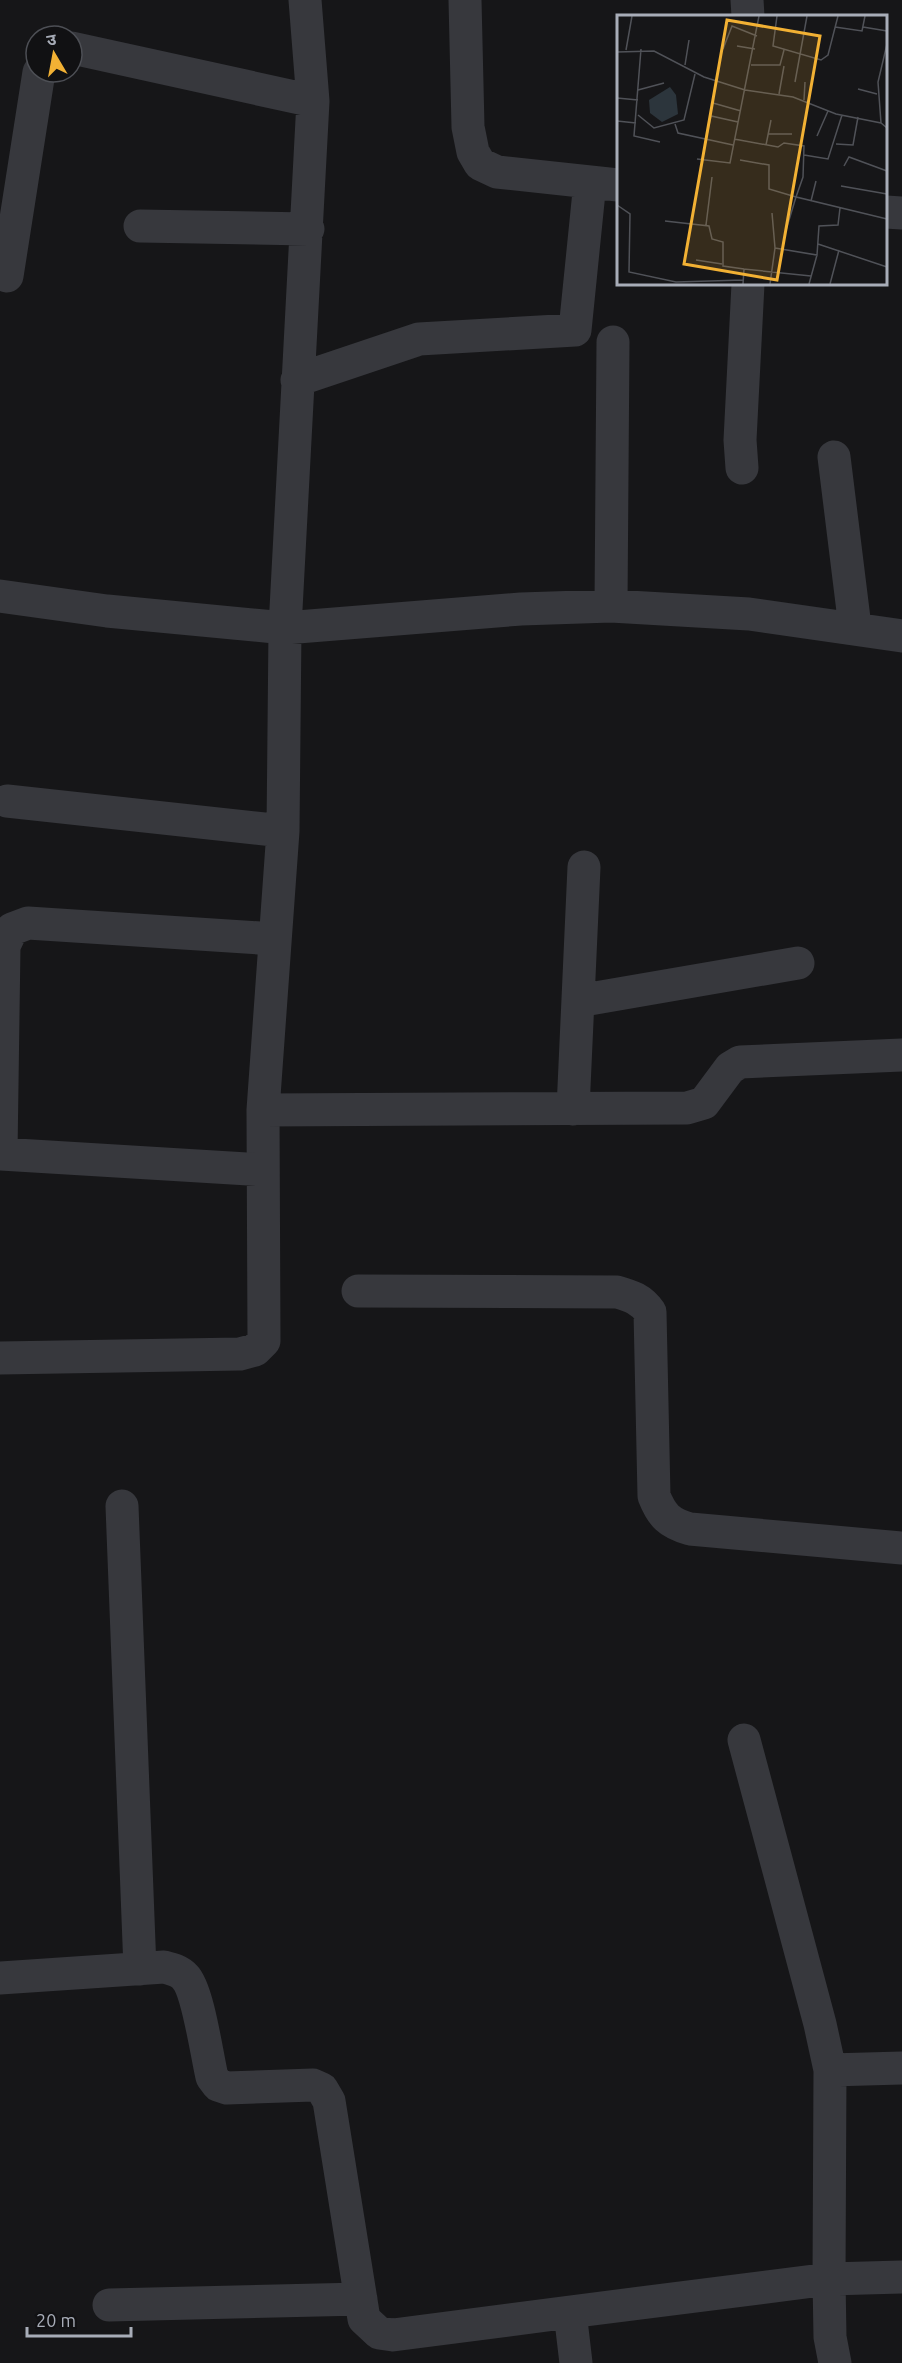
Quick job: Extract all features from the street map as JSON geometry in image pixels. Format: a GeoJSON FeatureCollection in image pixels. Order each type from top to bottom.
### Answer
{"type":"FeatureCollection","features":[{"type":"Feature","properties":{"kind":"street"},"geometry":{"type":"LineString","coordinates":[[0,1358],[240,1354],[255,1350],[264,1341],[263,1110],[283,831],[285,628],[313,101],[305,0]]}},
{"type":"Feature","properties":{"kind":"street"},"geometry":{"type":"LineString","coordinates":[[297,380],[419,339],[575,330],[604,183],[497,172],[480,164],[473,152],[468,127],[465,0]]}},
{"type":"Feature","properties":{"kind":"street"},"geometry":{"type":"LineString","coordinates":[[747,0],[748,15]]}},
{"type":"Feature","properties":{"kind":"street"},"geometry":{"type":"LineString","coordinates":[[84,51],[313,101]]}},
{"type":"Feature","properties":{"kind":"street"},"geometry":{"type":"LineString","coordinates":[[7,276],[37,84]]}},
{"type":"Feature","properties":{"kind":"street"},"geometry":{"type":"LineString","coordinates":[[887,212],[902,213]]}},
{"type":"Feature","properties":{"kind":"street"},"geometry":{"type":"LineString","coordinates":[[140,226],[308,229]]}},
{"type":"Feature","properties":{"kind":"street"},"geometry":{"type":"LineString","coordinates":[[742,468],[740,440],[748,285]]}},
{"type":"Feature","properties":{"kind":"street"},"geometry":{"type":"LineString","coordinates":[[611,606],[613,342]]}},
{"type":"Feature","properties":{"kind":"street"},"geometry":{"type":"LineString","coordinates":[[834,457],[855,627]]}},
{"type":"Feature","properties":{"kind":"street"},"geometry":{"type":"LineString","coordinates":[[0,596],[107,611],[285,628],[521,609],[611,606],[749,614],[855,627],[902,636]]}},
{"type":"Feature","properties":{"kind":"street"},"geometry":{"type":"LineString","coordinates":[[7,801],[283,831]]}},
{"type":"Feature","properties":{"kind":"street"},"geometry":{"type":"LineString","coordinates":[[573,1109],[584,867]]}},
{"type":"Feature","properties":{"kind":"street"},"geometry":{"type":"LineString","coordinates":[[263,1170],[1,1154],[4,946],[12,929],[28,923],[276,939]]}},
{"type":"Feature","properties":{"kind":"street"},"geometry":{"type":"LineString","coordinates":[[578,1001],[798,963]]}},
{"type":"Feature","properties":{"kind":"street"},"geometry":{"type":"LineString","coordinates":[[263,1110],[687,1108],[704,1103],[730,1068],[740,1062],[902,1055]]}},
{"type":"Feature","properties":{"kind":"street"},"geometry":{"type":"LineString","coordinates":[[358,1291],[617,1292],[633,1297],[644,1303],[650,1312],[654,1496],[660,1512],[672,1523],[690,1529],[902,1548]]}},
{"type":"Feature","properties":{"kind":"street"},"geometry":{"type":"LineString","coordinates":[[122,1506],[140,1969]]}},
{"type":"Feature","properties":{"kind":"street"},"geometry":{"type":"LineString","coordinates":[[744,1740],[820,2024],[830,2070],[829,2279],[830,2337],[835,2363]]}},
{"type":"Feature","properties":{"kind":"street"},"geometry":{"type":"LineString","coordinates":[[0,1978],[164,1967],[186,1977],[193,1991],[212,2077],[218,2085],[227,2088],[313,2085],[327,2095],[364,2319],[379,2333],[393,2335],[829,2279],[902,2277]]}},
{"type":"Feature","properties":{"kind":"street"},"geometry":{"type":"LineString","coordinates":[[830,2070],[902,2068]]}},
{"type":"Feature","properties":{"kind":"street"},"geometry":{"type":"LineString","coordinates":[[109,2305],[361,2299]]}},
{"type":"Feature","properties":{"kind":"street"},"geometry":{"type":"LineString","coordinates":[[570,2312],[576,2363]]}}]}
